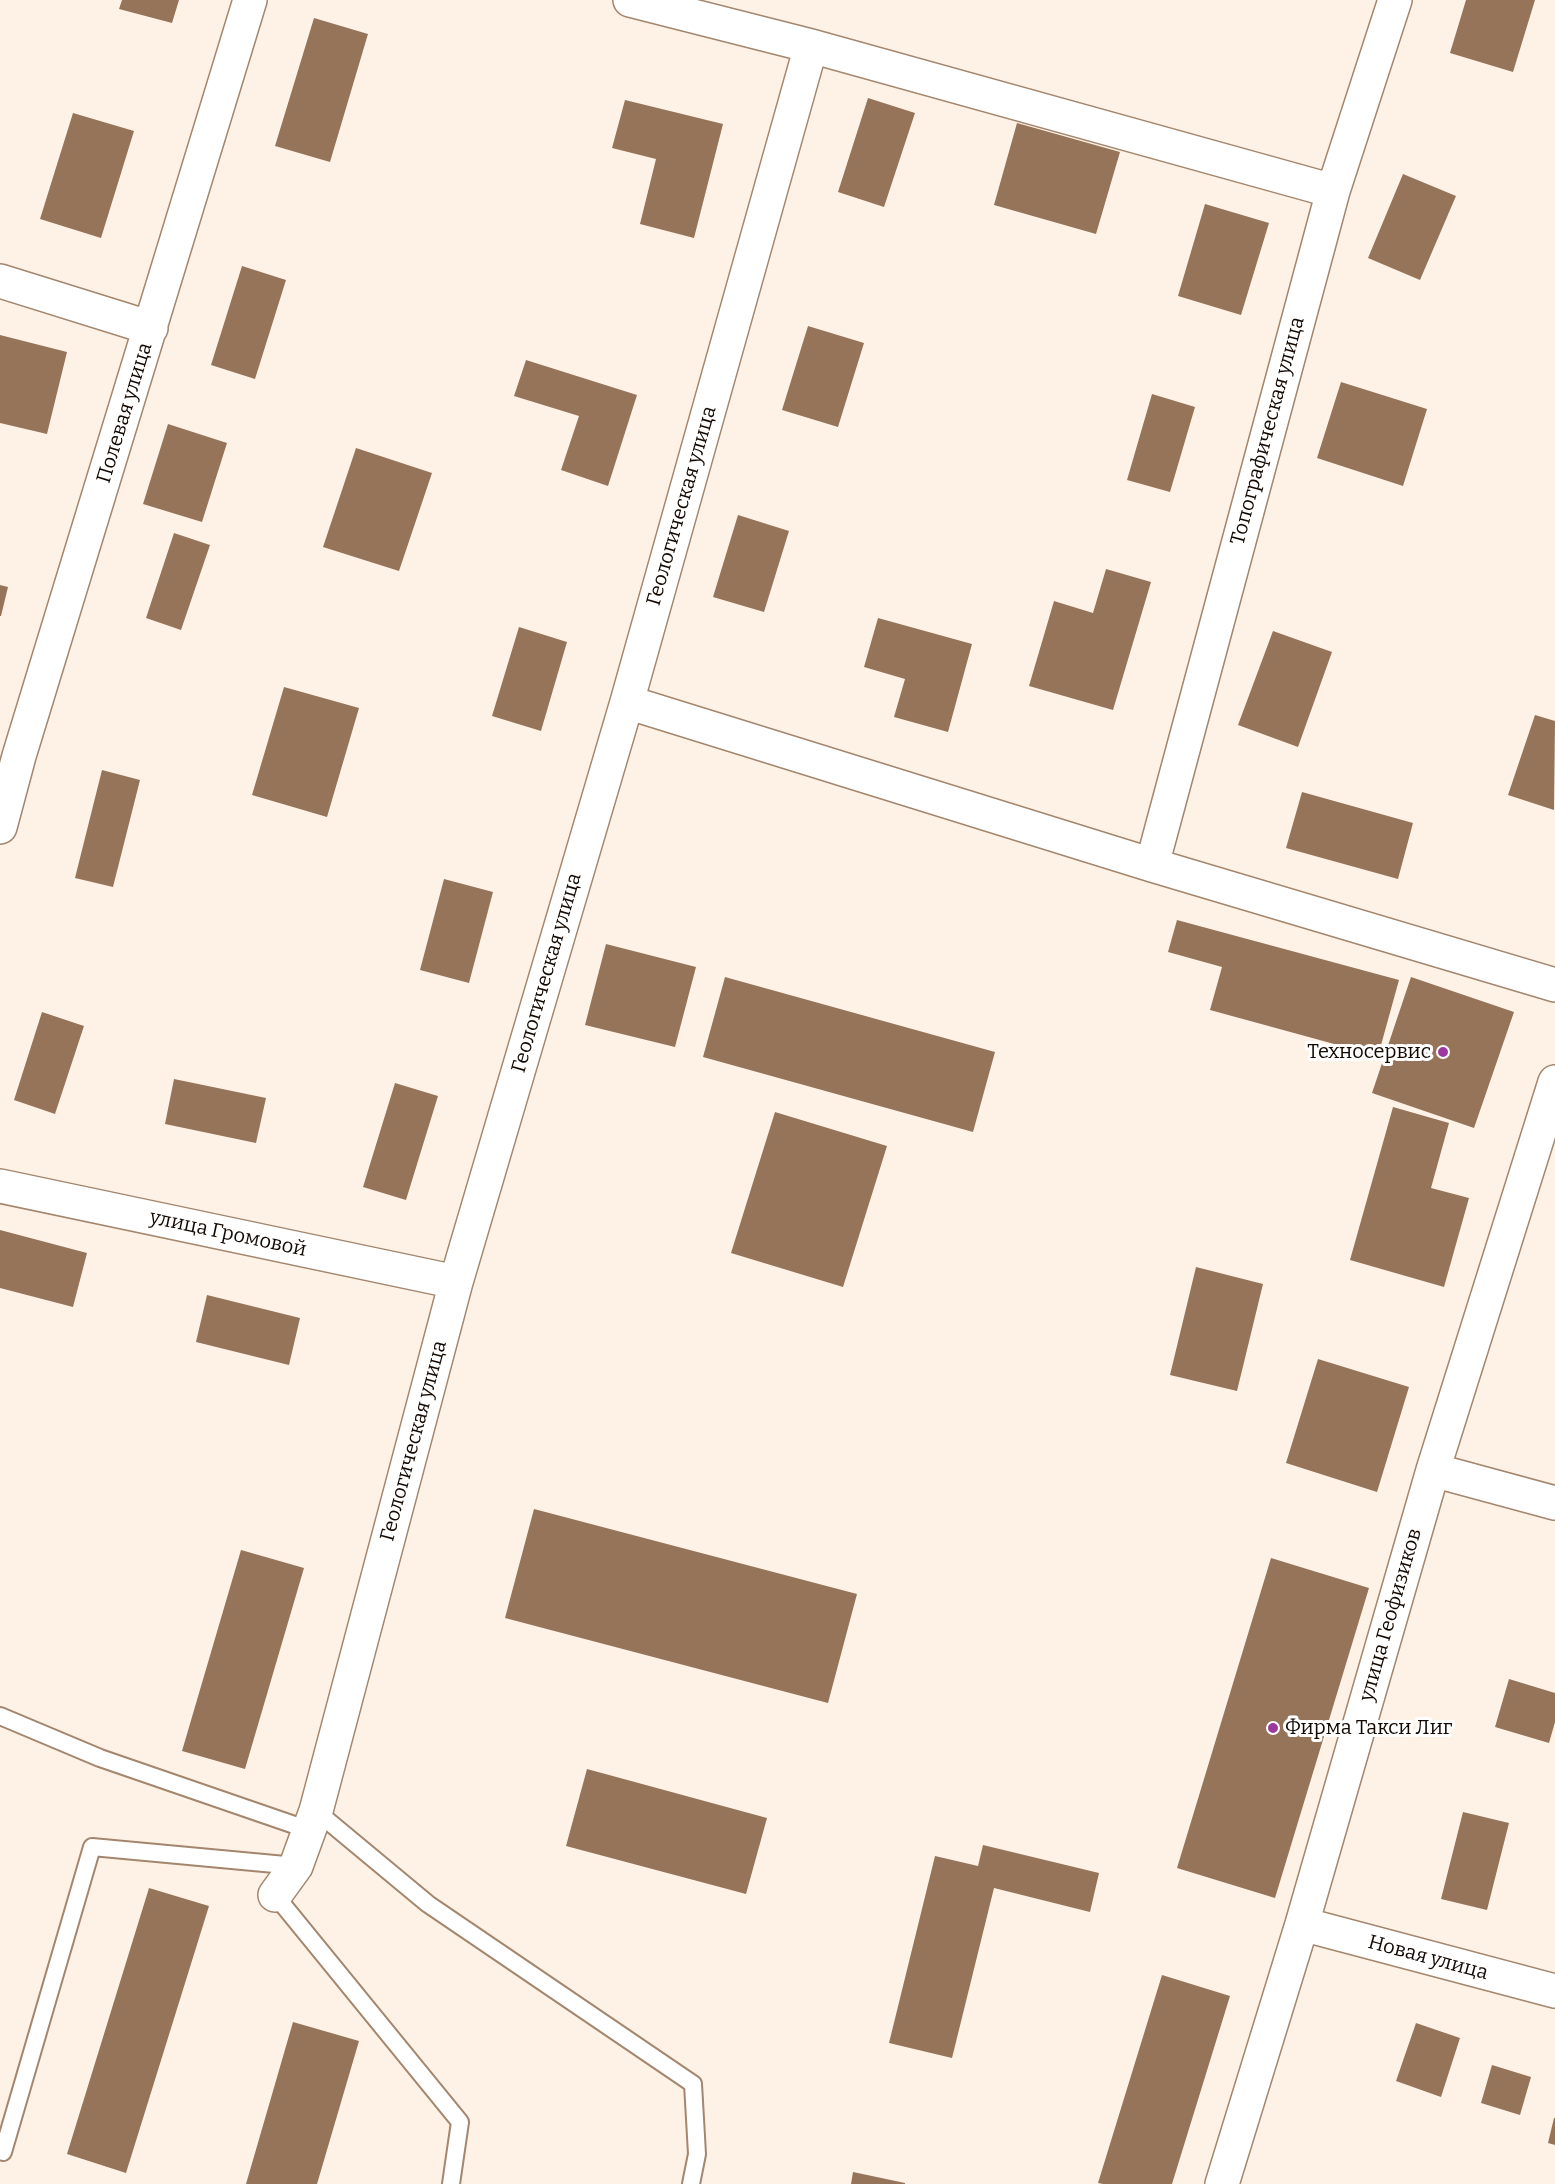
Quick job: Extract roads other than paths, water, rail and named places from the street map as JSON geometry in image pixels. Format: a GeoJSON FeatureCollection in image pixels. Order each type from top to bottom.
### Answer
{"type":"FeatureCollection","features":[{"type":"Feature","properties":{"kind":"street","name":"Полевая улица"},"geometry":{"type":"LineString","coordinates":[[0,827],[10,753],[151,328],[250,0]]}},
{"type":"Feature","properties":{"kind":"street"},"geometry":{"type":"LineString","coordinates":[[630,0],[811,46],[1333,191]]}},
{"type":"Feature","properties":{"kind":"street","name":"Топографическая улица"},"geometry":{"type":"LineString","coordinates":[[1152,866],[1333,191],[1395,0]]}},
{"type":"Feature","properties":{"kind":"street","name":"Геологическая улица"},"geometry":{"type":"LineString","coordinates":[[275,1895],[296,1866],[313,1820],[456,1282],[627,702],[811,46]]}},
{"type":"Feature","properties":{"kind":"street"},"geometry":{"type":"LineString","coordinates":[[0,281],[151,328]]}},
{"type":"Feature","properties":{"kind":"street"},"geometry":{"type":"LineString","coordinates":[[627,702],[1152,866],[1555,985]]}},
{"type":"Feature","properties":{"kind":"street","name":"улица Геофизиков"},"geometry":{"type":"LineString","coordinates":[[1222,2184],[1302,1924],[1433,1470],[1555,1082]]}},
{"type":"Feature","properties":{"kind":"street","name":"улица Громовой"},"geometry":{"type":"LineString","coordinates":[[0,1186],[456,1282]]}},
{"type":"Feature","properties":{"kind":"street"},"geometry":{"type":"LineString","coordinates":[[1433,1470],[1555,1503]]}},
{"type":"Feature","properties":{"kind":"street","name":"Новая улица"},"geometry":{"type":"LineString","coordinates":[[1302,1924],[1555,1991]]}},
{"type":"Feature","properties":{"kind":"lane"},"geometry":{"type":"LineString","coordinates":[[0,1716],[100,1758],[313,1820],[429,1904],[693,2084],[697,2154],[691,2184]]}},
{"type":"Feature","properties":{"kind":"lane"},"geometry":{"type":"LineString","coordinates":[[0,2151],[3,2152],[92,1847],[296,1866]]}},
{"type":"Feature","properties":{"kind":"lane"},"geometry":{"type":"LineString","coordinates":[[275,1895],[460,2122],[451,2184]]}},
{"type":"Feature","properties":{"kind":"place","name":"Техносервис"},"geometry":{"type":"Point","coordinates":[1443,1052]}},
{"type":"Feature","properties":{"kind":"place","name":"Фирма Такси Лиг"},"geometry":{"type":"Point","coordinates":[1273,1728]}}]}
